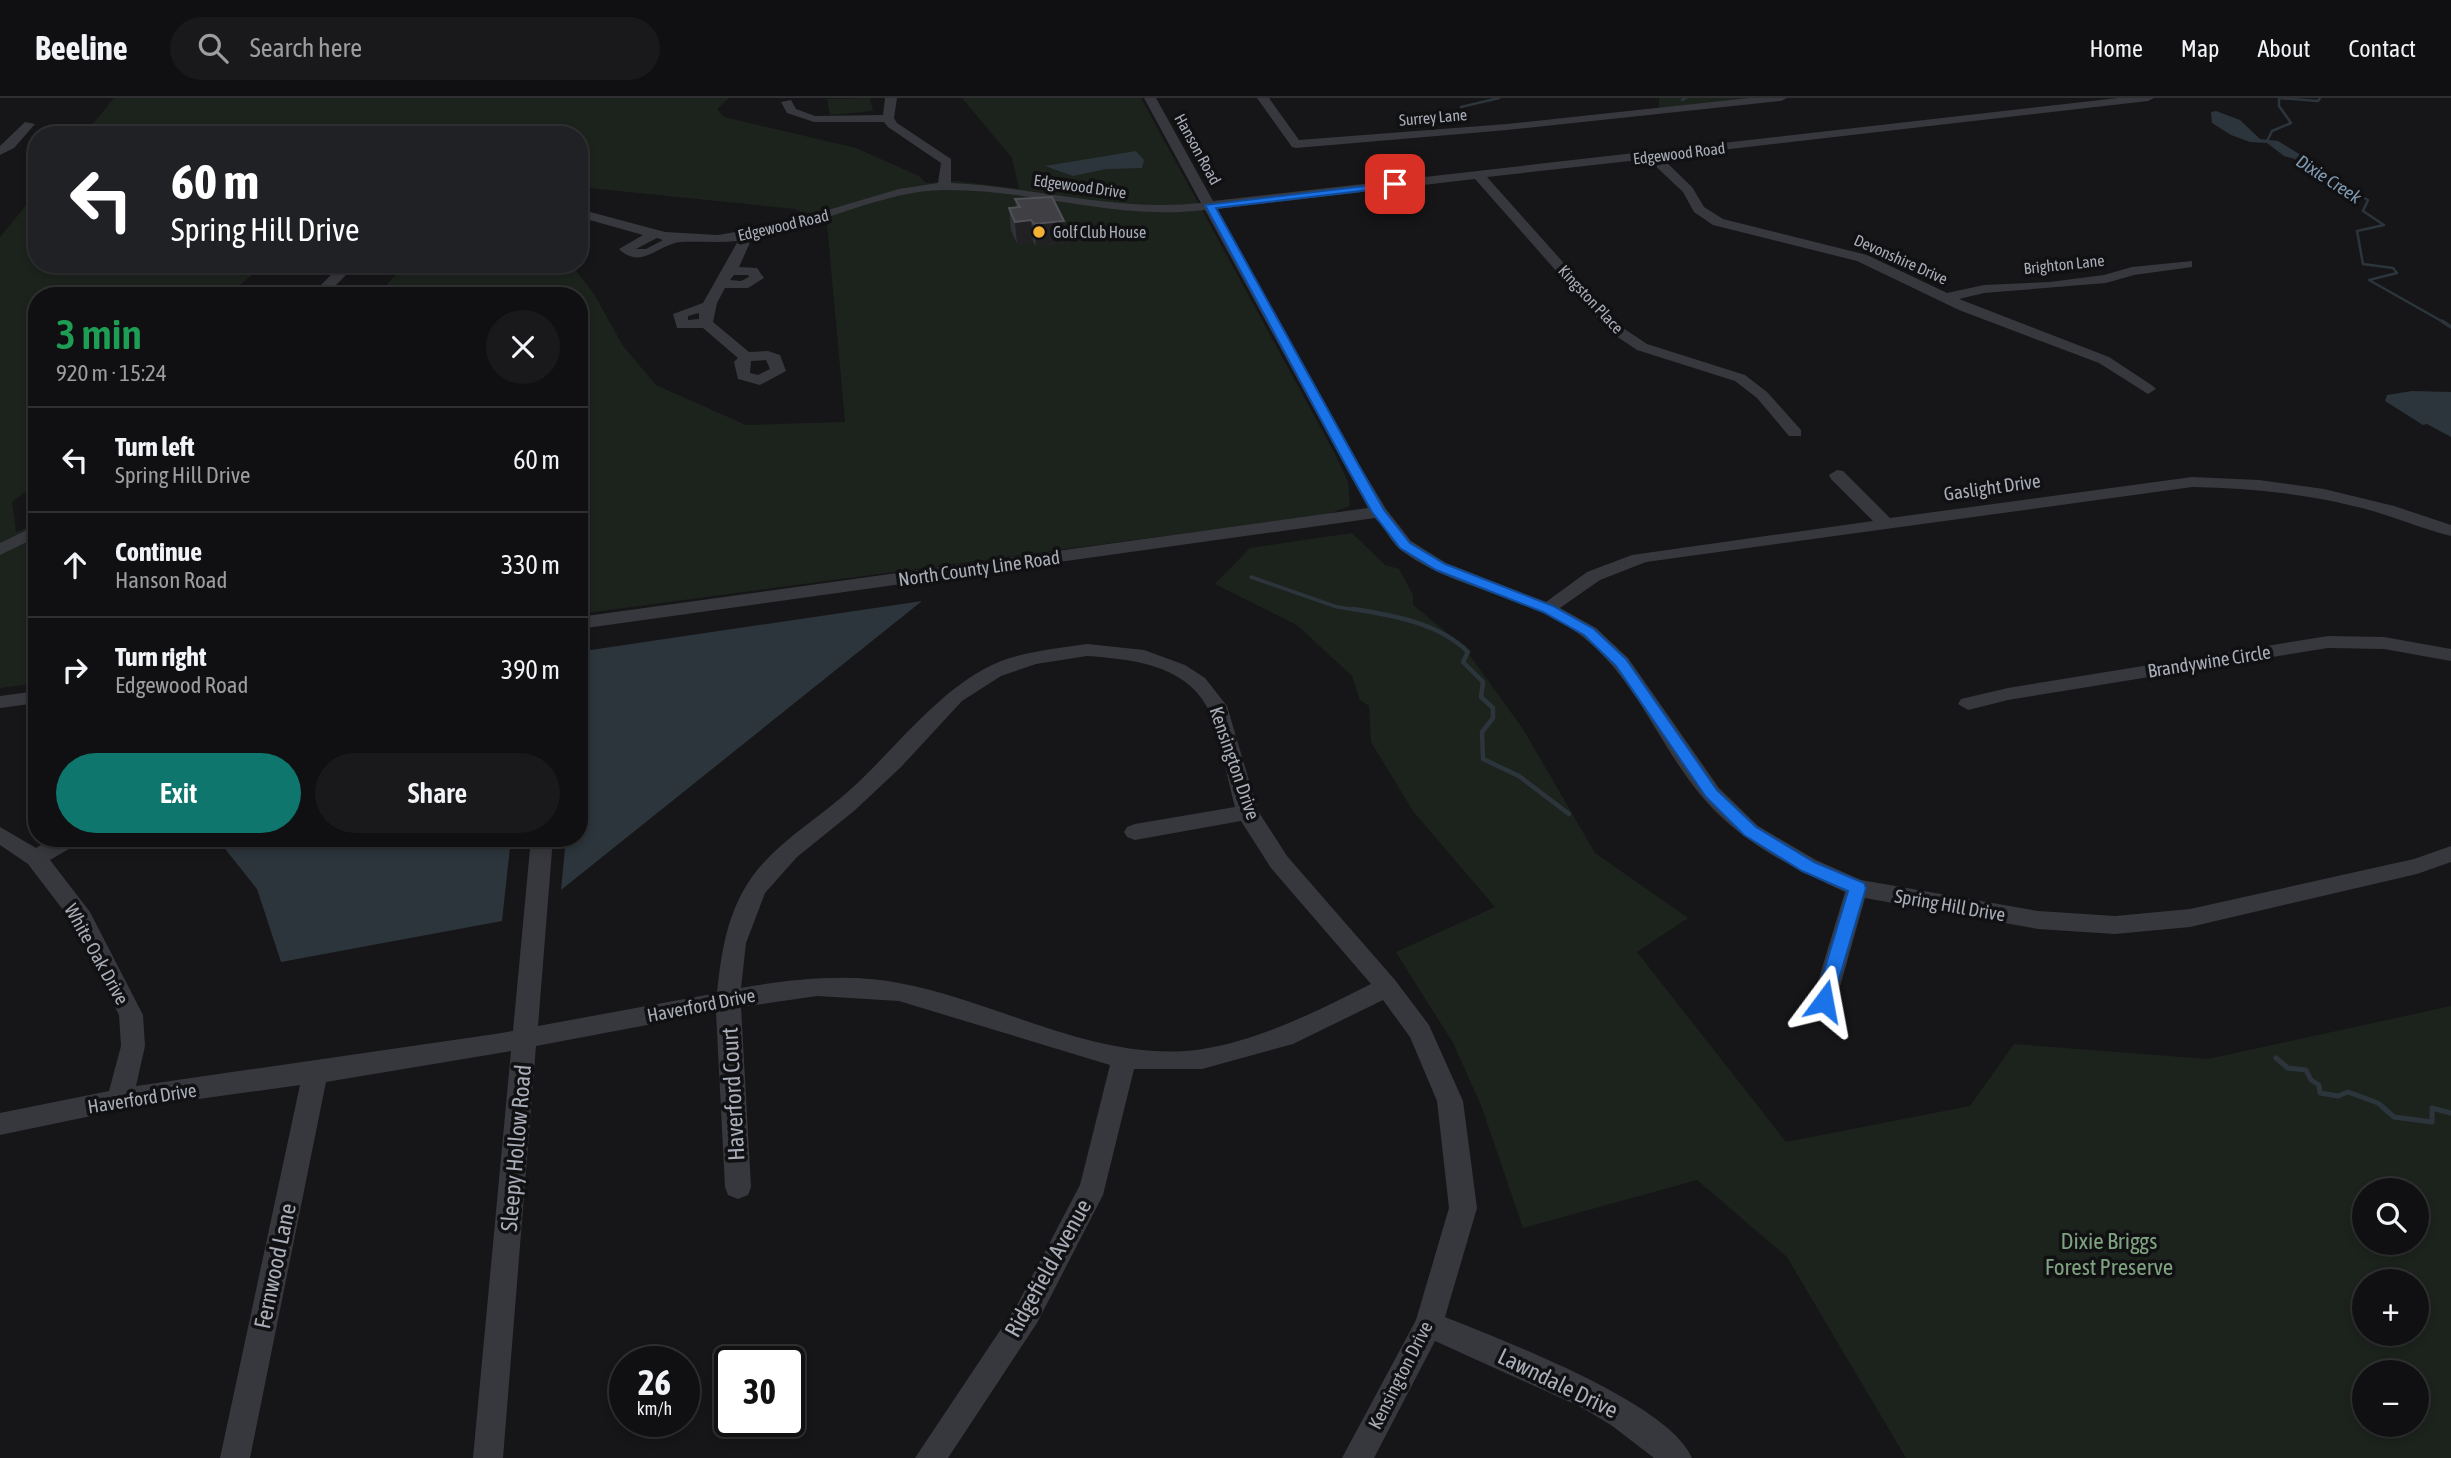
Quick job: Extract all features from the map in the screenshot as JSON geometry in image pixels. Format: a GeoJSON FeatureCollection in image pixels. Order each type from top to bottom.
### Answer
{"type":"FeatureCollection","features":[{"type":"Feature","properties":{"kind":"street"},"geometry":{"type":"LineString","coordinates":[[891,98],[888,118],[898,131],[947,162],[944,186]]}},
{"type":"Feature","properties":{"kind":"street","name":"Hanson Road"},"geometry":{"type":"LineString","coordinates":[[1150,98],[1379,512]]}},
{"type":"Feature","properties":{"kind":"street","name":"Surrey Lane"},"geometry":{"type":"LineString","coordinates":[[1264,98],[1296,144],[1507,127],[1781,98]]}},
{"type":"Feature","properties":{"kind":"street","name":"Edgewood Road"},"geometry":{"type":"LineString","coordinates":[[1210,205],[2148,98]]}},
{"type":"Feature","properties":{"kind":"street"},"geometry":{"type":"LineString","coordinates":[[787,102],[791,111],[814,119],[888,118]]}},
{"type":"Feature","properties":{"kind":"street"},"geometry":{"type":"LineString","coordinates":[[0,151],[29,124]]}},
{"type":"Feature","properties":{"kind":"street","name":"Devonshire Drive"},"geometry":{"type":"LineString","coordinates":[[1652,156],[1688,190],[1699,209],[1718,222],[1845,252],[1945,298],[2098,358],[2148,389]]}},
{"type":"Feature","properties":{"kind":"street","name":"Kingston Place"},"geometry":{"type":"LineString","coordinates":[[1478,175],[1615,329],[1642,347],[1740,378],[1762,395],[1795,433]]}},
{"type":"Feature","properties":{"kind":"street","name":"Edgewood Road"},"geometry":{"type":"LineString","coordinates":[[588,215],[675,238],[746,236],[839,212],[887,195],[944,186]]}},
{"type":"Feature","properties":{"kind":"street","name":"Edgewood Drive"},"geometry":{"type":"LineString","coordinates":[[944,186],[1134,210],[1210,205]]}},
{"type":"Feature","properties":{"kind":"street"},"geometry":{"type":"LineString","coordinates":[[655,234],[626,249],[632,254],[647,253],[675,238]]}},
{"type":"Feature","properties":{"kind":"street"},"geometry":{"type":"LineString","coordinates":[[706,323],[708,306],[733,271],[743,251],[746,236]]}},
{"type":"Feature","properties":{"kind":"street","name":"Brighton Lane"},"geometry":{"type":"LineString","coordinates":[[1945,298],[1984,289],[2050,286],[2187,264]]}},
{"type":"Feature","properties":{"kind":"street"},"geometry":{"type":"LineString","coordinates":[[723,284],[743,285],[757,278],[752,271],[733,271]]}},
{"type":"Feature","properties":{"kind":"street"},"geometry":{"type":"LineString","coordinates":[[326,287],[341,273]]}},
{"type":"Feature","properties":{"kind":"street"},"geometry":{"type":"LineString","coordinates":[[708,306],[680,314],[682,325],[706,323],[746,357]]}},
{"type":"Feature","properties":{"kind":"street"},"geometry":{"type":"LineString","coordinates":[[1837,475],[1885,523]]}},
{"type":"Feature","properties":{"kind":"street","name":"Gaslight Drive"},"geometry":{"type":"LineString","coordinates":[[1548,609],[1585,580],[1632,560],[2161,485],[2217,482],[2273,485],[2330,494],[2398,512],[2451,531]]}},
{"type":"Feature","properties":{"kind":"street","name":"Spring Hill Drive"},"geometry":{"type":"LineString","coordinates":[[1379,512],[1405,545],[1415,553],[1440,567],[1548,609],[1589,632],[1621,662],[1711,793],[1750,831],[1808,866],[1857,888],[2038,920],[2115,925],[2190,918],[2417,866],[2451,854]]}},
{"type":"Feature","properties":{"kind":"street","name":"North County Line Road"},"geometry":{"type":"LineString","coordinates":[[588,623],[1379,512]]}},
{"type":"Feature","properties":{"kind":"street"},"geometry":{"type":"LineString","coordinates":[[0,550],[28,535]]}},
{"type":"Feature","properties":{"kind":"street","name":"Brandywine Circle"},"geometry":{"type":"LineString","coordinates":[[1968,704],[2008,694],[2328,642],[2384,643],[2451,655]]}},
{"type":"Feature","properties":{"kind":"street","name":"Kensington Drive"},"geometry":{"type":"LineString","coordinates":[[727,1000],[734,943],[755,890],[767,874],[789,851],[846,806],[894,762],[955,696],[972,683],[1010,665],[1064,652],[1112,650],[1137,653],[1188,675],[1209,694],[1217,706],[1247,812],[1279,862],[1387,986],[1420,1032],[1450,1101],[1463,1208],[1429,1324],[1357,1458]]}},
{"type":"Feature","properties":{"kind":"street"},"geometry":{"type":"LineString","coordinates":[[0,702],[28,698]]}},
{"type":"Feature","properties":{"kind":"street"},"geometry":{"type":"LineString","coordinates":[[1135,832],[1247,812]]}},
{"type":"Feature","properties":{"kind":"street","name":"White Oak Drive"},"geometry":{"type":"LineString","coordinates":[[0,835],[36,858],[82,918],[131,1015],[133,1046],[120,1099]]}},
{"type":"Feature","properties":{"kind":"street"},"geometry":{"type":"LineString","coordinates":[[36,858],[55,847]]}},
{"type":"Feature","properties":{"kind":"street","name":"Sleepy Hollow Road"},"geometry":{"type":"LineString","coordinates":[[488,1458],[541,847]]}},
{"type":"Feature","properties":{"kind":"street"},"geometry":{"type":"LineString","coordinates":[[1824,1001],[1857,888]]}},
{"type":"Feature","properties":{"kind":"street","name":"Haverford Drive"},"geometry":{"type":"LineString","coordinates":[[0,1124],[120,1099],[314,1073],[526,1038],[727,1000],[817,987],[899,992],[1124,1059],[1202,1059],[1293,1034],[1387,986]]}},
{"type":"Feature","properties":{"kind":"street","name":"Haverford Court"},"geometry":{"type":"LineString","coordinates":[[727,1000],[738,1187]]}},
{"type":"Feature","properties":{"kind":"street","name":"Ridgefield Avenue"},"geometry":{"type":"LineString","coordinates":[[930,1458],[1027,1314],[1093,1187],[1124,1059]]}},
{"type":"Feature","properties":{"kind":"street","name":"Fernwood Lane"},"geometry":{"type":"LineString","coordinates":[[235,1458],[314,1073]]}},
{"type":"Feature","properties":{"kind":"street","name":"Lawndale Drive"},"geometry":{"type":"LineString","coordinates":[[1429,1324],[1578,1388],[1623,1414],[1677,1458]]}},
{"type":"Feature","properties":{"kind":"green space"},"geometry":{"type":"Polygon","coordinates":[[[114,98],[729,98],[717,109],[724,117],[856,148],[919,176],[926,183],[957,181],[1019,189],[1012,158],[962,98],[1141,98],[1335,454],[1348,482],[1350,506],[1328,514],[588,613],[588,287],[386,287],[388,283],[397,273],[578,273],[594,294],[623,346],[656,385],[746,425],[845,422],[827,224],[795,209],[588,188],[588,126],[91,126],[114,98]]]}},
{"type":"Feature","properties":{"kind":"green space"},"geometry":{"type":"Polygon","coordinates":[[[870,98],[873,111],[830,115],[827,99],[870,98]]]}},
{"type":"Feature","properties":{"kind":"green space"},"geometry":{"type":"Polygon","coordinates":[[[1659,98],[1751,98],[1659,108],[1659,98]]]}},
{"type":"Feature","properties":{"kind":"green space"},"geometry":{"type":"Polygon","coordinates":[[[28,203],[28,273],[254,273],[238,287],[28,287],[28,490],[12,502],[16,532],[28,527],[28,684],[0,688],[0,237],[28,203]]]}},
{"type":"Feature","properties":{"kind":"green space","name":"Dixie Briggs Forest Preserve"},"geometry":{"type":"Polygon","coordinates":[[[1352,533],[1385,565],[1399,569],[1413,595],[1413,605],[1463,646],[1523,729],[1595,853],[1688,918],[1637,952],[1786,1142],[1970,1106],[2014,1044],[2208,1059],[2451,1006],[2451,1458],[1906,1458],[1787,1257],[1697,1180],[1523,1228],[1481,1105],[1453,1043],[1396,952],[1495,907],[1413,811],[1371,742],[1369,706],[1360,700],[1352,676],[1297,625],[1215,584],[1250,548],[1352,533]]]}},
{"type":"Feature","properties":{"kind":"shaded area"},"geometry":{"type":"Polygon","coordinates":[[[2216,111],[2240,120],[2260,139],[2278,141],[2319,166],[2284,156],[2267,143],[2250,142],[2231,135],[2212,123],[2211,112],[2216,111]]]}},
{"type":"Feature","properties":{"kind":"shaded area"},"geometry":{"type":"Polygon","coordinates":[[[1136,151],[1144,160],[1142,168],[1106,169],[1073,176],[1045,166],[1136,151]]]}},
{"type":"Feature","properties":{"kind":"shaded area"},"geometry":{"type":"Polygon","coordinates":[[[2412,391],[2451,392],[2451,437],[2427,424],[2423,425],[2385,401],[2387,395],[2412,391]]]}},
{"type":"Feature","properties":{"kind":"shaded area"},"geometry":{"type":"Polygon","coordinates":[[[922,601],[561,890],[565,847],[588,847],[588,650],[922,601]]]}},
{"type":"Feature","properties":{"kind":"shaded area"},"geometry":{"type":"Polygon","coordinates":[[[224,847],[510,847],[502,921],[281,962],[257,889],[224,847]]]}},
{"type":"Feature","properties":{"kind":"building"},"geometry":{"type":"Polygon","coordinates":[[[1052,197],[1064,221],[1034,224],[1031,220],[1015,222],[1009,208],[1020,207],[1015,199],[1052,197]]]}},
{"type":"Feature","properties":{"kind":"waterway"},"geometry":{"type":"LineString","coordinates":[[1461,107],[1499,98]]}},
{"type":"Feature","properties":{"kind":"waterway"},"geometry":{"type":"LineString","coordinates":[[1682,100],[1686,98]]}},
{"type":"Feature","properties":{"kind":"waterway","name":"Dixie Creek"},"geometry":{"type":"LineString","coordinates":[[2271,143],[2267,141],[2272,131],[2291,123],[2279,106],[2279,98],[2318,101],[2320,98]]}},
{"type":"Feature","properties":{"kind":"waterway","name":"Dixie Creek"},"geometry":{"type":"LineString","coordinates":[[2296,159],[2368,200],[2363,211],[2384,225],[2357,231],[2363,264],[2393,268],[2397,273],[2369,280],[2445,323]]}},
{"type":"Feature","properties":{"kind":"waterway","name":"Dixie Creek"},"geometry":{"type":"LineString","coordinates":[[2445,323],[2451,327]]}},
{"type":"Feature","properties":{"kind":"waterway"},"geometry":{"type":"LineString","coordinates":[[1251,577],[1337,607],[1358,610]]}},
{"type":"Feature","properties":{"kind":"waterway"},"geometry":{"type":"LineString","coordinates":[[1353,609],[1358,610]]}},
{"type":"Feature","properties":{"kind":"waterway"},"geometry":{"type":"LineString","coordinates":[[1358,610],[1365,611]]}},
{"type":"Feature","properties":{"kind":"waterway"},"geometry":{"type":"LineString","coordinates":[[1358,610],[1429,627],[1468,652],[1463,662],[1483,682],[1481,697],[1493,708],[1493,718],[1482,732],[1483,759],[1519,776],[1569,814]]}},
{"type":"Feature","properties":{"kind":"waterway"},"geometry":{"type":"LineString","coordinates":[[2276,1058],[2288,1068],[2306,1070],[2311,1080],[2319,1085],[2320,1093],[2338,1096],[2348,1092],[2378,1103],[2394,1117],[2432,1122],[2432,1108],[2451,1113]]}},
{"type":"Feature","properties":{"kind":"place","name":"Golf Club House"},"geometry":{"type":"Point","coordinates":[1039,232]}},
{"type":"Feature","properties":{"kind":"route"},"geometry":{"type":"LineString","coordinates":[[1395,184],[1210,205],[1320,403],[1341,447],[1379,512],[1405,545],[1440,567],[1548,609],[1589,632],[1621,662],[1711,793],[1750,831],[1808,866],[1857,888],[1824,1001]]}}]}
